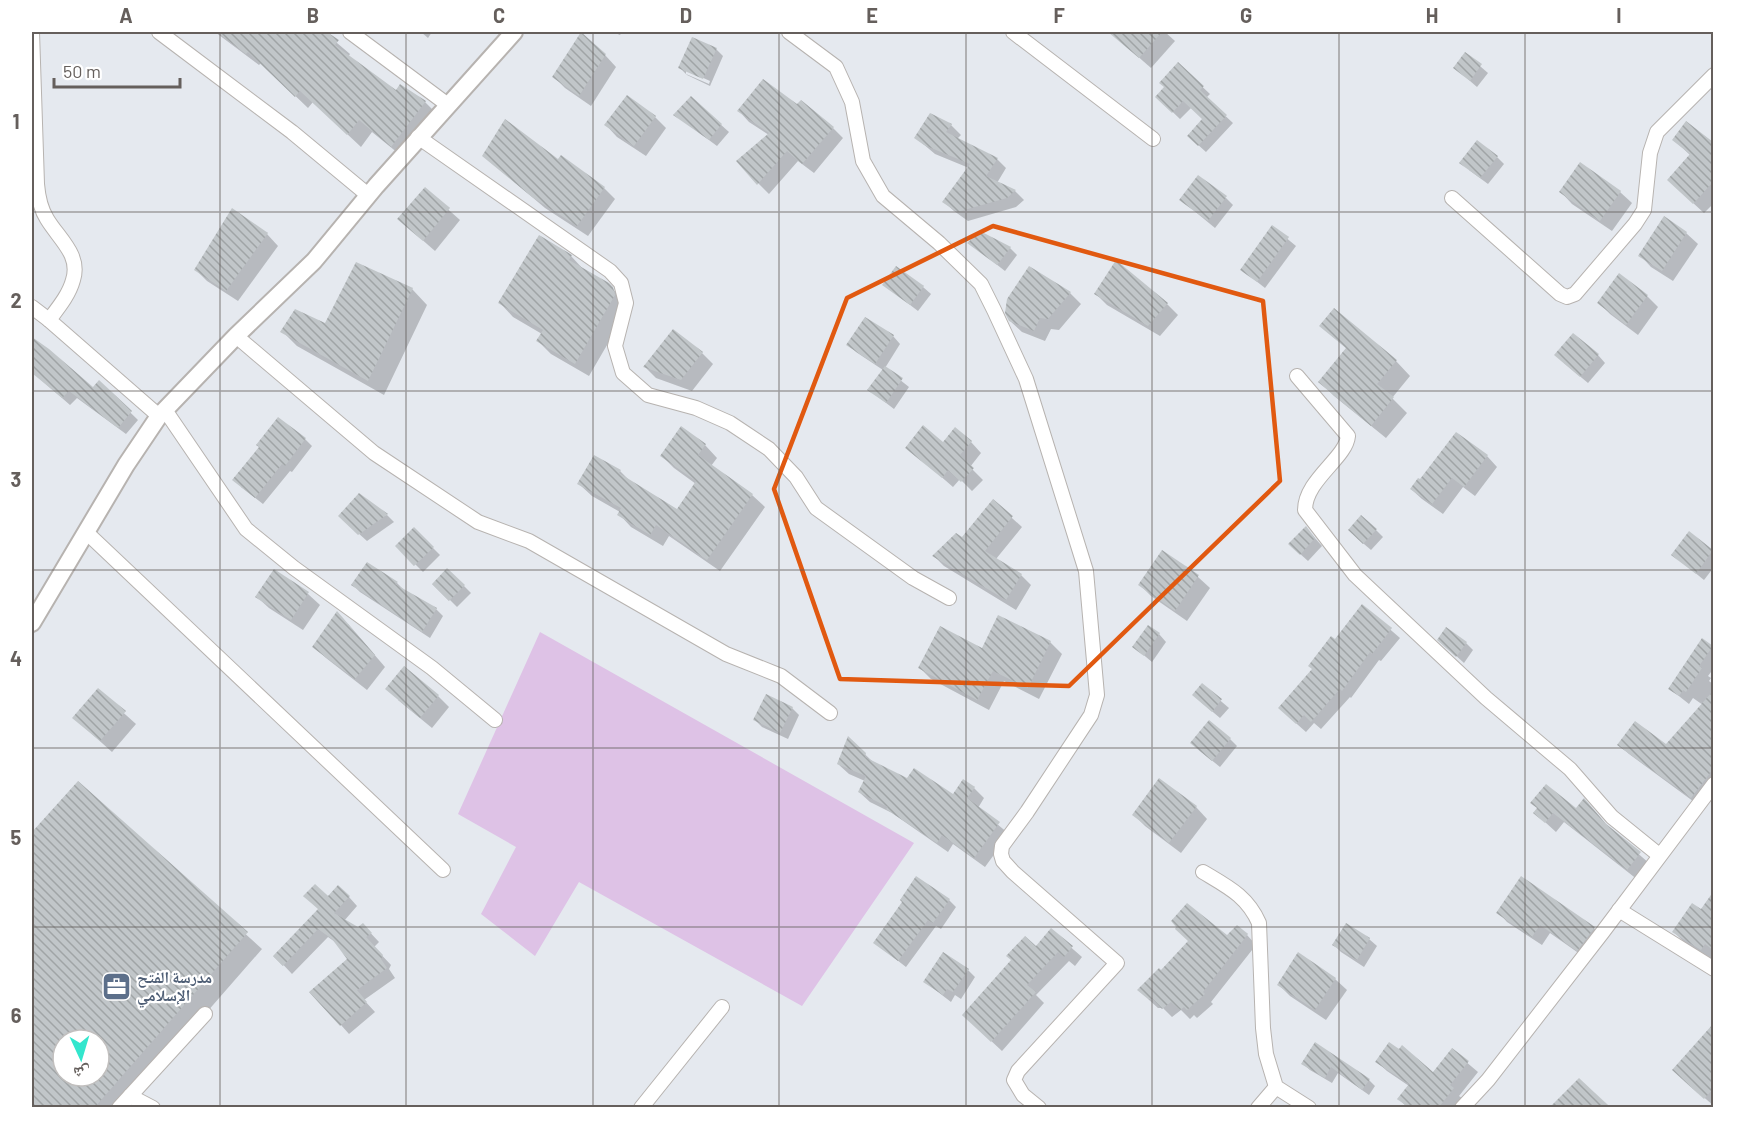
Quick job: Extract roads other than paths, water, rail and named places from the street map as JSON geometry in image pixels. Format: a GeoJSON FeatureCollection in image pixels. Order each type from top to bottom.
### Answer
{"type":"FeatureCollection","features":[{"type":"Feature","properties":{"kind":"street"},"geometry":{"type":"LineString","coordinates":[[32,32],[36,184],[39,202],[46,218],[69,248],[74,259],[75,270],[67,293],[49,320]]}},
{"type":"Feature","properties":{"kind":"street"},"geometry":{"type":"LineString","coordinates":[[159,32],[292,132],[368,195]]}},
{"type":"Feature","properties":{"kind":"street"},"geometry":{"type":"LineString","coordinates":[[350,32],[448,105]]}},
{"type":"Feature","properties":{"kind":"street"},"geometry":{"type":"LineString","coordinates":[[32,623],[126,465],[162,413],[236,336],[314,261],[418,137],[514,32]]}},
{"type":"Feature","properties":{"kind":"street"},"geometry":{"type":"LineString","coordinates":[[789,32],[836,67],[852,102],[863,161],[883,196],[939,243],[981,284],[1026,378],[1086,571],[1097,695],[1091,715],[1002,846],[1001,854],[1003,861],[1013,872],[1117,963],[1018,1071],[1014,1080],[1023,1095],[1039,1107]]}},
{"type":"Feature","properties":{"kind":"street"},"geometry":{"type":"LineString","coordinates":[[1013,32],[1153,139]]}},
{"type":"Feature","properties":{"kind":"street"},"geometry":{"type":"LineString","coordinates":[[1452,198],[1560,294],[1567,297],[1575,294],[1635,224],[1644,210],[1650,153],[1657,132],[1713,75]]}},
{"type":"Feature","properties":{"kind":"street"},"geometry":{"type":"LineString","coordinates":[[418,137],[610,271],[621,283],[626,303],[615,346],[623,373],[648,395],[696,408],[730,423],[768,449],[796,477],[816,508],[913,578],[948,598]]}},
{"type":"Feature","properties":{"kind":"street"},"geometry":{"type":"LineString","coordinates":[[32,307],[162,413],[246,528],[294,568],[432,668],[495,720]]}},
{"type":"Feature","properties":{"kind":"street"},"geometry":{"type":"LineString","coordinates":[[236,336],[374,453],[478,522],[529,541],[726,654],[781,676],[830,713]]}},
{"type":"Feature","properties":{"kind":"street"},"geometry":{"type":"LineString","coordinates":[[1297,376],[1348,436],[1347,444],[1305,499],[1305,510],[1362,582],[1486,698],[1570,769],[1612,817],[1659,855]]}},
{"type":"Feature","properties":{"kind":"street"},"geometry":{"type":"LineString","coordinates":[[86,532],[443,870]]}},
{"type":"Feature","properties":{"kind":"street"},"geometry":{"type":"LineString","coordinates":[[1462,1107],[1488,1080],[1713,784]]}},
{"type":"Feature","properties":{"kind":"street"},"geometry":{"type":"LineString","coordinates":[[1203,872],[1237,892],[1253,908],[1259,923],[1266,1054],[1276,1088],[1309,1107]]}},
{"type":"Feature","properties":{"kind":"street"},"geometry":{"type":"LineString","coordinates":[[1619,910],[1713,969]]}},
{"type":"Feature","properties":{"kind":"street"},"geometry":{"type":"LineString","coordinates":[[641,1107],[722,1007]]}},
{"type":"Feature","properties":{"kind":"street"},"geometry":{"type":"LineString","coordinates":[[119,1107],[205,1014]]}},
{"type":"Feature","properties":{"kind":"street"},"geometry":{"type":"LineString","coordinates":[[1258,1107],[1276,1088]]}},
{"type":"Feature","properties":{"kind":"street"},"geometry":{"type":"LineString","coordinates":[[130,1096],[153,1107]]}},
{"type":"Feature","properties":{"kind":"place","name":"مدرسة الفتح الإسلامي"},"geometry":{"type":"Point","coordinates":[116,986]}}]}
